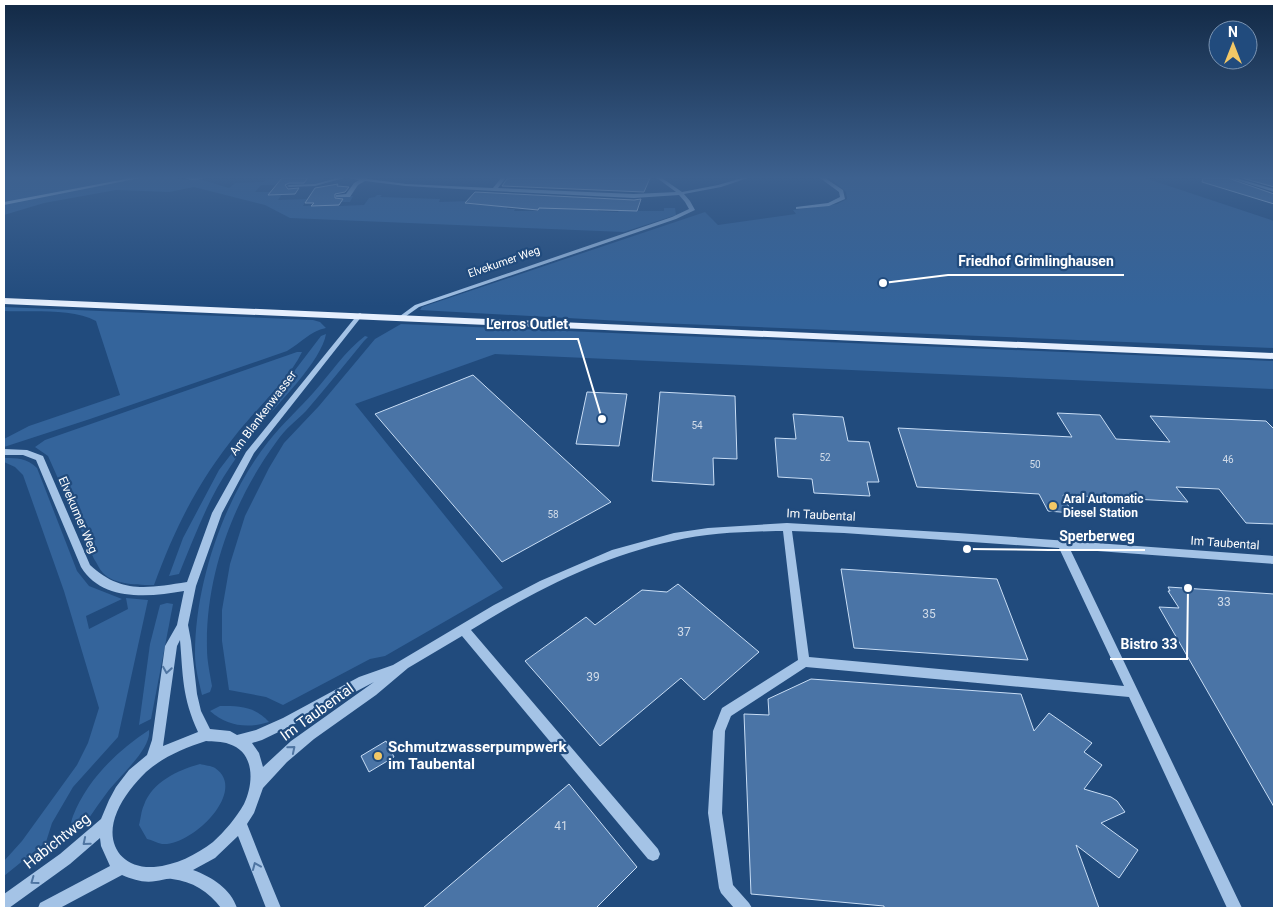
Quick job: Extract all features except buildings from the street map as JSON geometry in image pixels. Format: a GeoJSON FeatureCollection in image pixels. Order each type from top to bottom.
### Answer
{"type":"FeatureCollection","features":[{"type":"Feature","properties":{"kind":"main road"},"geometry":{"type":"LineString","coordinates":[[4,301],[1274,356]]}},
{"type":"Feature","properties":{"kind":"street","name":"Elvekumer Weg"},"geometry":{"type":"LineString","coordinates":[[402,317],[417,306],[667,221]]}},
{"type":"Feature","properties":{"kind":"street","name":"Am Blankenwasser"},"geometry":{"type":"LineString","coordinates":[[152,759],[158,740],[171,646],[182,625],[191,586],[216,513],[250,452],[360,315]]}},
{"type":"Feature","properties":{"kind":"street","name":"Elvekumer Weg"},"geometry":{"type":"LineString","coordinates":[[4,452],[24,452],[40,458],[86,567],[95,578],[110,587],[130,591],[152,592],[191,586]]}},
{"type":"Feature","properties":{"kind":"street","name":"Im Taubental"},"geometry":{"type":"LineString","coordinates":[[258,783],[271,766],[298,744],[370,693],[397,669],[463,629],[559,575],[642,544],[677,536],[714,530],[787,526],[1274,560]]}},
{"type":"Feature","properties":{"kind":"street"},"geometry":{"type":"LineString","coordinates":[[787,526],[804,662]]}},
{"type":"Feature","properties":{"kind":"street"},"geometry":{"type":"LineString","coordinates":[[1063,545],[1235,908]]}},
{"type":"Feature","properties":{"kind":"street","name":"Am Blankenwasser"},"geometry":{"type":"LineString","coordinates":[[182,625],[188,641],[187,667],[193,707],[206,735]]}},
{"type":"Feature","properties":{"kind":"street"},"geometry":{"type":"LineString","coordinates":[[463,629],[653,854]]}},
{"type":"Feature","properties":{"kind":"street"},"geometry":{"type":"LineString","coordinates":[[744,908],[726,888],[715,813],[720,731],[726,712],[804,662],[1133,692]]}},
{"type":"Feature","properties":{"kind":"street","name":"Im Taubental"},"geometry":{"type":"LineString","coordinates":[[239,740],[257,736],[363,681],[397,669]]}},
{"type":"Feature","properties":{"kind":"street"},"geometry":{"type":"LineString","coordinates":[[173,872],[202,858],[226,840],[240,823],[251,804],[258,783],[258,766],[252,750],[239,740],[222,735],[206,735],[178,743],[152,759],[135,774],[118,796],[107,823],[108,850],[121,868],[144,875],[173,872],[196,876],[221,895],[230,908]]}},
{"type":"Feature","properties":{"kind":"street","name":"Habichtweg"},"geometry":{"type":"LineString","coordinates":[[4,903],[65,859],[107,823]]}},
{"type":"Feature","properties":{"kind":"street"},"geometry":{"type":"LineString","coordinates":[[240,823],[274,908]]}},
{"type":"Feature","properties":{"kind":"street"},"geometry":{"type":"LineString","coordinates":[[45,908],[121,868]]}},
{"type":"Feature","properties":{"kind":"shaded area"},"geometry":{"type":"Polygon","coordinates":[[[351,221],[659,221],[624,232],[351,221]]]}},
{"type":"Feature","properties":{"kind":"shaded area"},"geometry":{"type":"Polygon","coordinates":[[[680,221],[714,221],[718,225],[749,221],[1273,221],[1274,348],[658,323],[420,310],[422,307],[680,221]]]}},
{"type":"Feature","properties":{"kind":"shaded area"},"geometry":{"type":"Polygon","coordinates":[[[4,307],[313,320],[320,322],[326,328],[310,334],[287,351],[4,447],[4,439],[29,426],[120,395],[96,321],[64,312],[4,311],[4,307]]]}},
{"type":"Feature","properties":{"kind":"shaded area"},"geometry":{"type":"Polygon","coordinates":[[[401,324],[1274,361],[1274,389],[495,354],[355,404],[503,588],[385,656],[370,659],[283,705],[266,697],[229,690],[222,641],[222,610],[230,564],[245,516],[284,443],[319,406],[375,339],[401,324]]]}},
{"type":"Feature","properties":{"kind":"shaded area"},"geometry":{"type":"Polygon","coordinates":[[[326,334],[323,345],[308,369],[259,426],[222,479],[208,505],[179,574],[169,576],[183,538],[219,470],[321,336],[326,334]]]}},
{"type":"Feature","properties":{"kind":"shaded area"},"geometry":{"type":"Polygon","coordinates":[[[365,336],[368,337],[321,394],[280,437],[262,464],[235,513],[225,539],[211,593],[207,649],[212,686],[210,692],[202,695],[195,659],[196,627],[206,570],[226,515],[252,464],[268,442],[345,355],[365,336]]]}},
{"type":"Feature","properties":{"kind":"shaded area"},"geometry":{"type":"Polygon","coordinates":[[[297,352],[302,352],[289,373],[238,432],[211,469],[180,523],[154,585],[120,582],[103,573],[94,559],[48,456],[35,447],[45,440],[297,352]]]}},
{"type":"Feature","properties":{"kind":"shaded area"},"geometry":{"type":"Polygon","coordinates":[[[4,458],[26,460],[37,468],[77,571],[89,586],[122,599],[86,616],[89,629],[128,609],[126,598],[148,600],[118,737],[73,787],[52,823],[46,842],[4,876],[4,861],[22,841],[77,765],[88,743],[99,708],[64,591],[23,475],[15,467],[4,462],[4,458]]]}},
{"type":"Feature","properties":{"kind":"shaded area"},"geometry":{"type":"Polygon","coordinates":[[[173,604],[151,719],[139,725],[150,644],[160,605],[173,604]]]}},
{"type":"Feature","properties":{"kind":"shaded area"},"geometry":{"type":"Polygon","coordinates":[[[220,706],[246,708],[258,713],[269,722],[245,726],[230,723],[210,711],[220,706]]]}},
{"type":"Feature","properties":{"kind":"shaded area"},"geometry":{"type":"Polygon","coordinates":[[[149,730],[145,746],[140,754],[70,839],[73,816],[86,790],[104,767],[149,730]]]}},
{"type":"Feature","properties":{"kind":"shaded area"},"geometry":{"type":"Polygon","coordinates":[[[200,764],[215,768],[224,778],[225,790],[221,803],[212,816],[187,837],[174,843],[162,844],[147,839],[139,825],[142,810],[148,797],[167,778],[200,764]]]}},
{"type":"Feature","properties":{"kind":"place","name":"Friedhof Grimlinghausen"},"geometry":{"type":"Point","coordinates":[883,283]}},
{"type":"Feature","properties":{"kind":"place","name":"Lerros Outlet"},"geometry":{"type":"Point","coordinates":[602,419]}},
{"type":"Feature","properties":{"kind":"place","name":"Aral Automatic Diesel Station"},"geometry":{"type":"Point","coordinates":[1053,506]}},
{"type":"Feature","properties":{"kind":"place","name":"Sperberweg"},"geometry":{"type":"Point","coordinates":[967,549]}},
{"type":"Feature","properties":{"kind":"place","name":"Bistro 33"},"geometry":{"type":"Point","coordinates":[1188,588]}},
{"type":"Feature","properties":{"kind":"place","name":"Schmutzwasserpumpwerk im Taubental"},"geometry":{"type":"Point","coordinates":[378,756]}}]}
